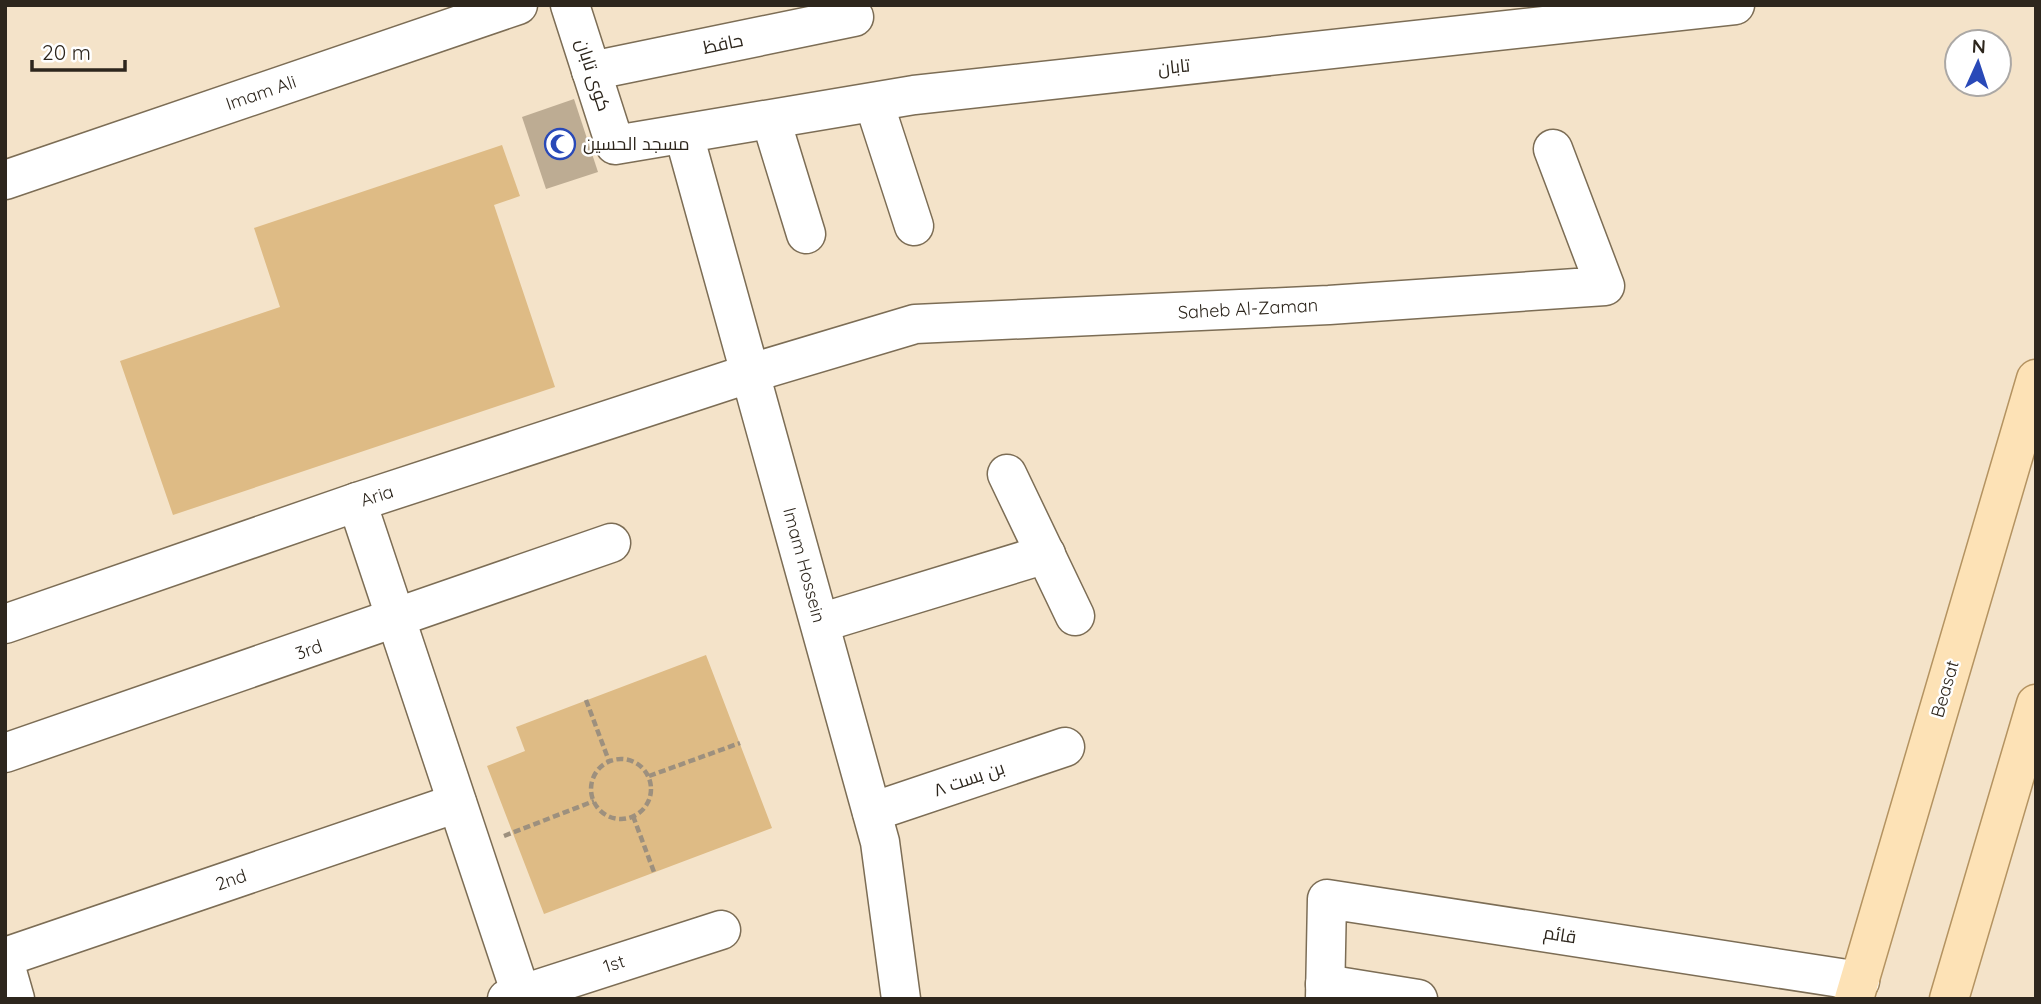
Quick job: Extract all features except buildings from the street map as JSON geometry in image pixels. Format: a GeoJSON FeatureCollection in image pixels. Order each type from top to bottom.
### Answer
{"type":"FeatureCollection","features":[{"type":"Feature","properties":{"kind":"main road","name":"Beasat"},"geometry":{"type":"LineString","coordinates":[[1857,990],[2036,379]]}},
{"type":"Feature","properties":{"kind":"main road"},"geometry":{"type":"LineString","coordinates":[[1948,999],[2036,704]]}},
{"type":"Feature","properties":{"kind":"street","name":"Imam Ali"},"geometry":{"type":"LineString","coordinates":[[5,180],[518,5]]}},
{"type":"Feature","properties":{"kind":"street","name":"کوی تابان"},"geometry":{"type":"LineString","coordinates":[[570,5],[615,145]]}},
{"type":"Feature","properties":{"kind":"street","name":"تابان"},"geometry":{"type":"LineString","coordinates":[[615,145],[956,91],[1643,10],[1735,5]]}},
{"type":"Feature","properties":{"kind":"street","name":"حافظ"},"geometry":{"type":"LineString","coordinates":[[591,71],[854,17]]}},
{"type":"Feature","properties":{"kind":"street"},"geometry":{"type":"LineString","coordinates":[[874,103],[914,226]]}},
{"type":"Feature","properties":{"kind":"street"},"geometry":{"type":"LineString","coordinates":[[771,120],[806,234]]}},
{"type":"Feature","properties":{"kind":"street","name":"Imam Hossein"},"geometry":{"type":"LineString","coordinates":[[684,135],[880,842],[901,999]]}},
{"type":"Feature","properties":{"kind":"street","name":"Saheb Al-Zaman"},"geometry":{"type":"LineString","coordinates":[[751,373],[915,324],[1329,305],[1605,286],[1553,149]]}},
{"type":"Feature","properties":{"kind":"street","name":"Aria"},"geometry":{"type":"LineString","coordinates":[[5,624],[357,502],[751,373]]}},
{"type":"Feature","properties":{"kind":"street"},"geometry":{"type":"LineString","coordinates":[[1007,474],[1075,616]]}},
{"type":"Feature","properties":{"kind":"street"},"geometry":{"type":"LineString","coordinates":[[357,502],[457,803],[514,996]]}},
{"type":"Feature","properties":{"kind":"street","name":"3rd"},"geometry":{"type":"LineString","coordinates":[[5,753],[396,620],[611,543]]}},
{"type":"Feature","properties":{"kind":"street"},"geometry":{"type":"LineString","coordinates":[[820,622],[1046,554]]}},
{"type":"Feature","properties":{"kind":"street","name":"بن بست ۸"},"geometry":{"type":"LineString","coordinates":[[872,812],[1065,747]]}},
{"type":"Feature","properties":{"kind":"street","name":"2nd"},"geometry":{"type":"LineString","coordinates":[[5,957],[457,803]]}},
{"type":"Feature","properties":{"kind":"street","name":"قائم"},"geometry":{"type":"LineString","coordinates":[[1325,983],[1328,899],[1857,990]]}},
{"type":"Feature","properties":{"kind":"street","name":"1st"},"geometry":{"type":"LineString","coordinates":[[514,996],[721,930]]}},
{"type":"Feature","properties":{"kind":"street"},"geometry":{"type":"LineString","coordinates":[[5,964],[15,999]]}},
{"type":"Feature","properties":{"kind":"street"},"geometry":{"type":"LineString","coordinates":[[1325,983],[1418,999]]}},
{"type":"Feature","properties":{"kind":"path"},"geometry":{"type":"LineString","coordinates":[[586,700],[609,761]]}},
{"type":"Feature","properties":{"kind":"path"},"geometry":{"type":"LineString","coordinates":[[649,776],[740,743]]}},
{"type":"Feature","properties":{"kind":"path"},"geometry":{"type":"LineString","coordinates":[[618,758],[636,762],[649,776],[651,795],[641,811],[633,816],[613,817],[603,813],[594,801],[591,785],[594,775],[609,761],[618,758]]}},
{"type":"Feature","properties":{"kind":"path"},"geometry":{"type":"LineString","coordinates":[[513,833],[594,801]]}},
{"type":"Feature","properties":{"kind":"path"},"geometry":{"type":"LineString","coordinates":[[633,816],[654,872]]}},
{"type":"Feature","properties":{"kind":"shaded area"},"geometry":{"type":"Polygon","coordinates":[[[502,145],[520,196],[494,205],[555,387],[173,515],[120,361],[280,307],[254,228],[502,145]]]}},
{"type":"Feature","properties":{"kind":"shaded area"},"geometry":{"type":"Polygon","coordinates":[[[706,655],[772,828],[544,914],[487,766],[525,751],[516,727],[706,655]]]}},
{"type":"Feature","properties":{"kind":"place","name":"مسجد الحسین"},"geometry":{"type":"Point","coordinates":[560,144]}}]}
